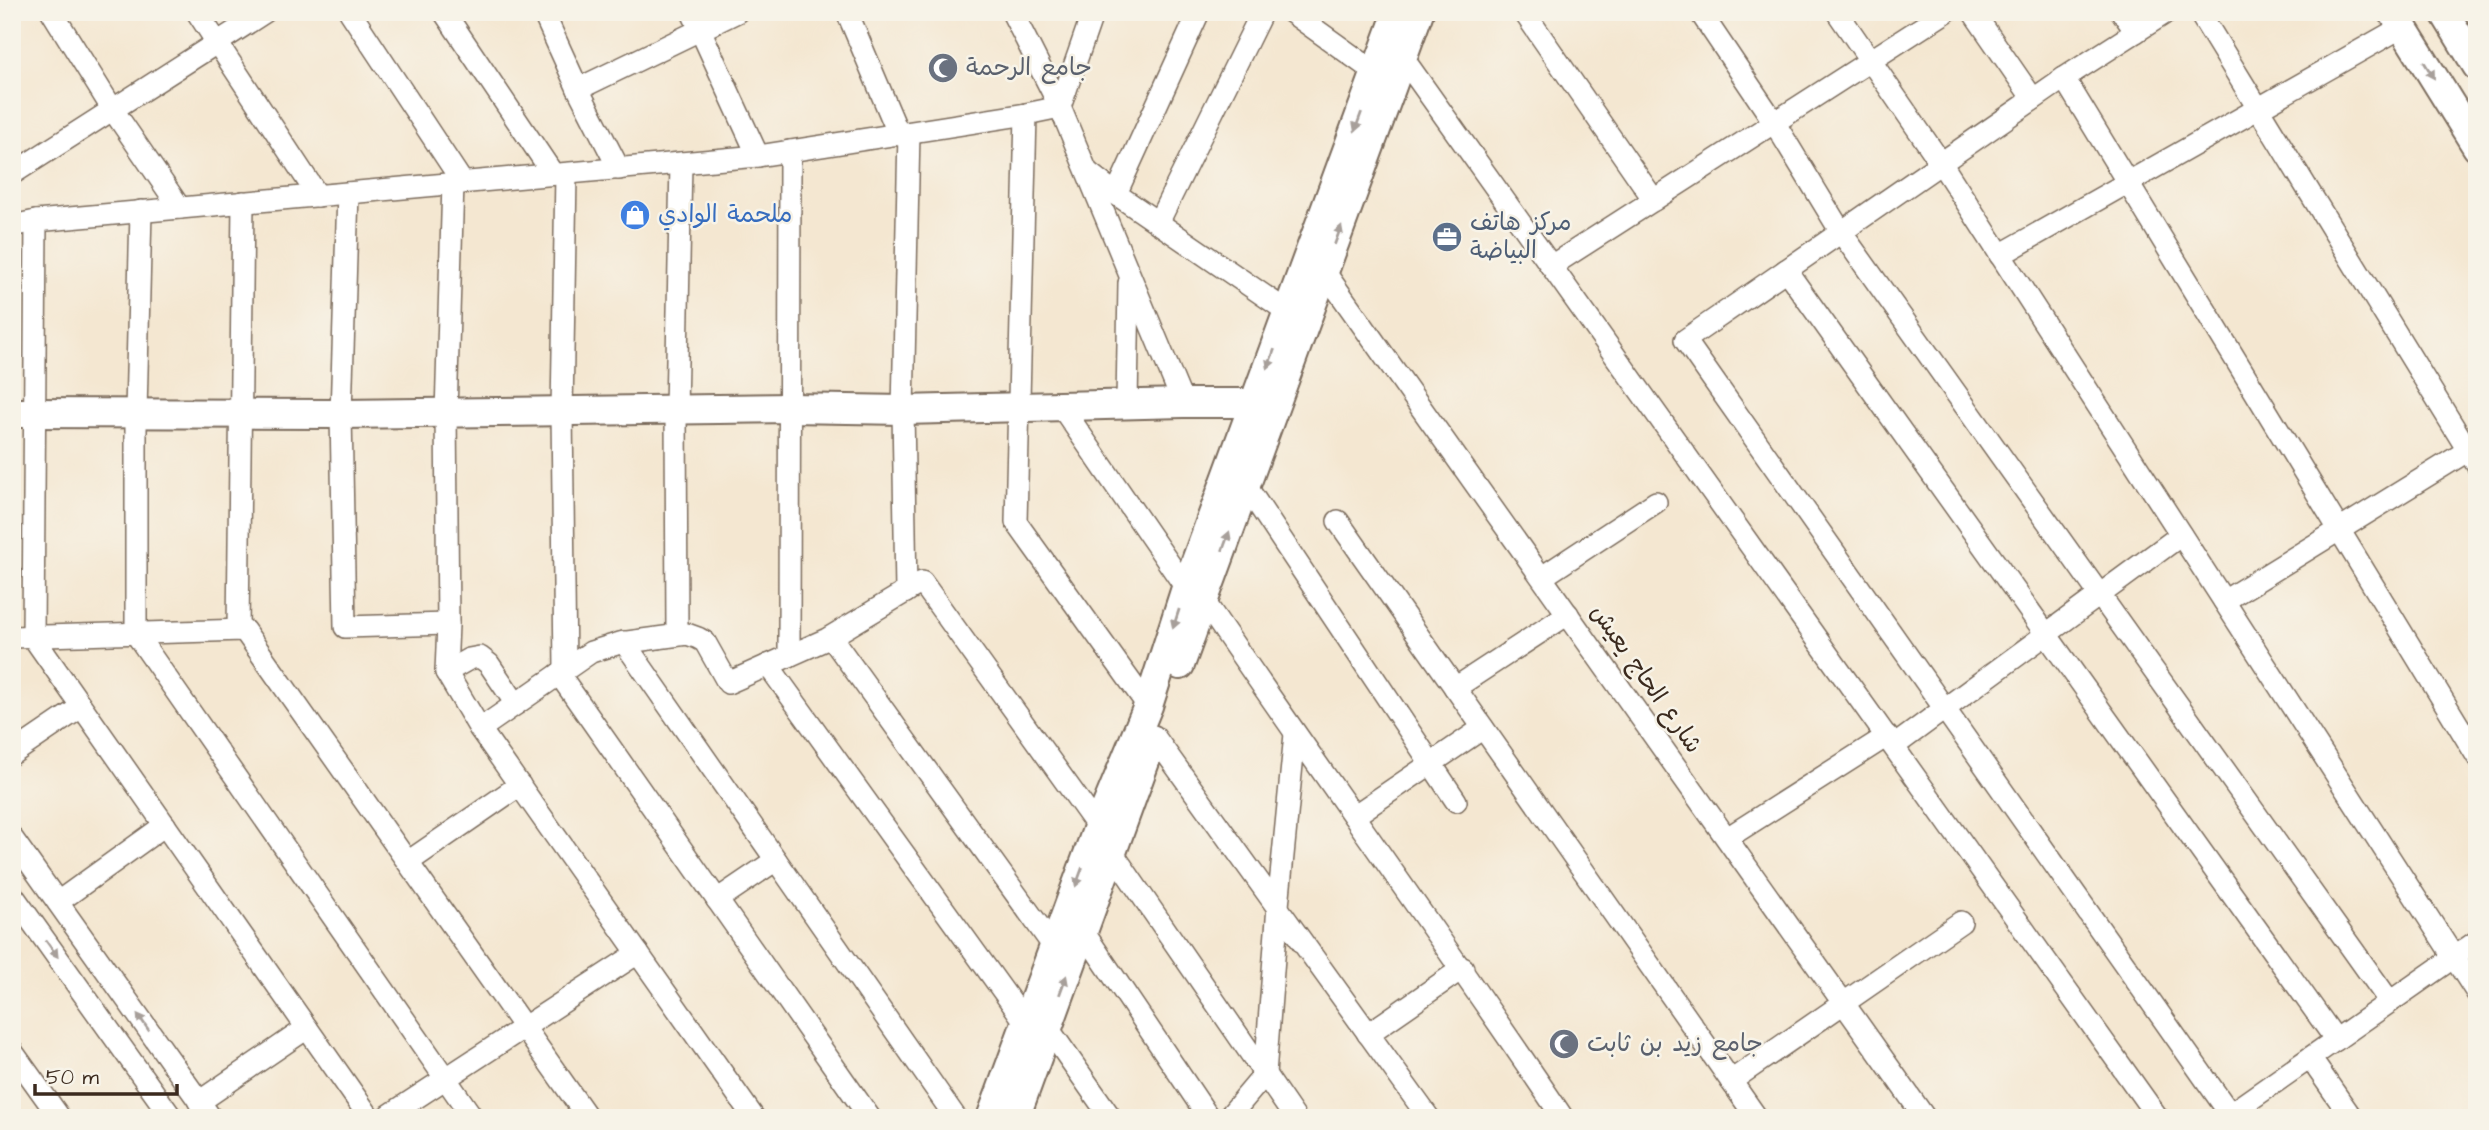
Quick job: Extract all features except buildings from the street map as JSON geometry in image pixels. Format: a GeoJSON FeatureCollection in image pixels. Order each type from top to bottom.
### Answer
{"type":"FeatureCollection","features":[{"type":"Feature","properties":{"kind":"main road"},"geometry":{"type":"LineString","coordinates":[[991,1118],[1083,931],[1154,736],[1254,403],[1398,12]]}},
{"type":"Feature","properties":{"kind":"main road"},"geometry":{"type":"LineString","coordinates":[[1015,1118],[1054,947],[1098,827],[1148,706],[1195,594],[1246,486],[1419,12]]}},
{"type":"Feature","properties":{"kind":"main road"},"geometry":{"type":"LineString","coordinates":[[2444,12],[2477,66]]}},
{"type":"Feature","properties":{"kind":"main road"},"geometry":{"type":"LineString","coordinates":[[2398,20],[2477,147]]}},
{"type":"Feature","properties":{"kind":"main road"},"geometry":{"type":"LineString","coordinates":[[23,413],[341,414],[791,408],[903,410],[1254,403]]}},
{"type":"Feature","properties":{"kind":"street"},"geometry":{"type":"LineString","coordinates":[[52,12],[113,110],[180,208]]}},
{"type":"Feature","properties":{"kind":"street"},"geometry":{"type":"LineString","coordinates":[[197,12],[318,195]]}},
{"type":"Feature","properties":{"kind":"street"},"geometry":{"type":"LineString","coordinates":[[13,172],[265,12]]}},
{"type":"Feature","properties":{"kind":"street"},"geometry":{"type":"LineString","coordinates":[[350,12],[458,183],[446,413],[446,672],[480,729],[754,1118]]}},
{"type":"Feature","properties":{"kind":"street"},"geometry":{"type":"LineString","coordinates":[[444,12],[559,174],[562,672],[870,1118]]}},
{"type":"Feature","properties":{"kind":"street"},"geometry":{"type":"LineString","coordinates":[[543,12],[619,169]]}},
{"type":"Feature","properties":{"kind":"street"},"geometry":{"type":"LineString","coordinates":[[578,89],[696,21],[737,12]]}},
{"type":"Feature","properties":{"kind":"street"},"geometry":{"type":"LineString","coordinates":[[847,12],[904,134],[903,410],[906,592]]}},
{"type":"Feature","properties":{"kind":"street"},"geometry":{"type":"LineString","coordinates":[[1012,12],[1060,107],[1183,403]]}},
{"type":"Feature","properties":{"kind":"street"},"geometry":{"type":"LineString","coordinates":[[1060,107],[1093,12]]}},
{"type":"Feature","properties":{"kind":"street"},"geometry":{"type":"LineString","coordinates":[[1116,194],[1199,12]]}},
{"type":"Feature","properties":{"kind":"street"},"geometry":{"type":"LineString","coordinates":[[1158,223],[1262,12]]}},
{"type":"Feature","properties":{"kind":"street"},"geometry":{"type":"LineString","coordinates":[[1291,12],[1376,73]]}},
{"type":"Feature","properties":{"kind":"street"},"geometry":{"type":"LineString","coordinates":[[1524,12],[1654,200]]}},
{"type":"Feature","properties":{"kind":"street"},"geometry":{"type":"LineString","coordinates":[[1700,12],[1774,122],[1841,232],[2390,1002]]}},
{"type":"Feature","properties":{"kind":"street"},"geometry":{"type":"LineString","coordinates":[[1837,12],[1941,163],[2477,993]]}},
{"type":"Feature","properties":{"kind":"street"},"geometry":{"type":"LineString","coordinates":[[1551,266],[1946,12]]}},
{"type":"Feature","properties":{"kind":"street"},"geometry":{"type":"LineString","coordinates":[[1973,12],[2033,99]]}},
{"type":"Feature","properties":{"kind":"street"},"geometry":{"type":"LineString","coordinates":[[2122,12],[2136,32]]}},
{"type":"Feature","properties":{"kind":"street"},"geometry":{"type":"LineString","coordinates":[[2167,12],[2033,99],[1685,340],[2227,1116],[2477,941]]}},
{"type":"Feature","properties":{"kind":"street"},"geometry":{"type":"LineString","coordinates":[[2199,12],[2474,454],[2339,529],[2224,601]]}},
{"type":"Feature","properties":{"kind":"street"},"geometry":{"type":"LineString","coordinates":[[2000,255],[2258,108],[2398,20]]}},
{"type":"Feature","properties":{"kind":"street"},"geometry":{"type":"LineString","coordinates":[[696,21],[758,156]]}},
{"type":"Feature","properties":{"kind":"street"},"geometry":{"type":"LineString","coordinates":[[1403,58],[2158,1118]]}},
{"type":"Feature","properties":{"kind":"street"},"geometry":{"type":"LineString","coordinates":[[2064,78],[2477,756]]}},
{"type":"Feature","properties":{"kind":"street"},"geometry":{"type":"LineString","coordinates":[[12,226],[36,220],[758,156],[1060,107]]}},
{"type":"Feature","properties":{"kind":"street"},"geometry":{"type":"LineString","coordinates":[[1026,114],[1016,522],[1148,706]]}},
{"type":"Feature","properties":{"kind":"street"},"geometry":{"type":"LineString","coordinates":[[789,656],[790,152]]}},
{"type":"Feature","properties":{"kind":"street"},"geometry":{"type":"LineString","coordinates":[[677,635],[676,410],[681,163]]}},
{"type":"Feature","properties":{"kind":"street"},"geometry":{"type":"LineString","coordinates":[[1087,171],[1116,194],[1288,312]]}},
{"type":"Feature","properties":{"kind":"street"},"geometry":{"type":"LineString","coordinates":[[348,193],[341,414],[345,627],[448,624]]}},
{"type":"Feature","properties":{"kind":"street"},"geometry":{"type":"LineString","coordinates":[[238,630],[243,202]]}},
{"type":"Feature","properties":{"kind":"street"},"geometry":{"type":"LineString","coordinates":[[141,211],[136,412],[136,634],[473,1118]]}},
{"type":"Feature","properties":{"kind":"street"},"geometry":{"type":"LineString","coordinates":[[36,220],[23,413],[22,637],[81,706],[370,1118]]}},
{"type":"Feature","properties":{"kind":"street"},"geometry":{"type":"LineString","coordinates":[[1786,270],[2336,1040]]}},
{"type":"Feature","properties":{"kind":"street","name":"شارع الحاج يعيش"},"geometry":{"type":"LineString","coordinates":[[1324,271],[1925,1118]]}},
{"type":"Feature","properties":{"kind":"street"},"geometry":{"type":"LineString","coordinates":[[1127,404],[1130,274]]}},
{"type":"Feature","properties":{"kind":"street"},"geometry":{"type":"LineString","coordinates":[[1061,406],[1462,968],[1563,1118]]}},
{"type":"Feature","properties":{"kind":"street"},"geometry":{"type":"LineString","coordinates":[[1246,486],[1456,801]]}},
{"type":"Feature","properties":{"kind":"street"},"geometry":{"type":"LineString","coordinates":[[1542,577],[1656,502]]}},
{"type":"Feature","properties":{"kind":"street"},"geometry":{"type":"LineString","coordinates":[[1338,521],[1731,1081],[1746,1114]]}},
{"type":"Feature","properties":{"kind":"street"},"geometry":{"type":"LineString","coordinates":[[1727,838],[1945,709],[2181,535]]}},
{"type":"Feature","properties":{"kind":"street"},"geometry":{"type":"LineString","coordinates":[[480,729],[591,652],[624,642],[687,634],[705,642],[728,683],[831,637],[922,582],[1098,827]]}},
{"type":"Feature","properties":{"kind":"street"},"geometry":{"type":"LineString","coordinates":[[1455,688],[1568,614]]}},
{"type":"Feature","properties":{"kind":"street"},"geometry":{"type":"LineString","coordinates":[[22,637],[244,630],[588,1118]]}},
{"type":"Feature","properties":{"kind":"street"},"geometry":{"type":"LineString","coordinates":[[831,637],[1054,947]]}},
{"type":"Feature","properties":{"kind":"street"},"geometry":{"type":"LineString","coordinates":[[624,642],[956,1118]]}},
{"type":"Feature","properties":{"kind":"street"},"geometry":{"type":"LineString","coordinates":[[446,672],[480,656],[489,664],[516,704]]}},
{"type":"Feature","properties":{"kind":"street"},"geometry":{"type":"LineString","coordinates":[[768,665],[1037,1025],[1111,1118]]}},
{"type":"Feature","properties":{"kind":"street"},"geometry":{"type":"LineString","coordinates":[[12,754],[81,706]]}},
{"type":"Feature","properties":{"kind":"street"},"geometry":{"type":"LineString","coordinates":[[1354,816],[1483,727]]}},
{"type":"Feature","properties":{"kind":"street"},"geometry":{"type":"LineString","coordinates":[[1228,1118],[1265,1074],[1295,734]]}},
{"type":"Feature","properties":{"kind":"street"},"geometry":{"type":"LineString","coordinates":[[1154,736],[1429,1118]]}},
{"type":"Feature","properties":{"kind":"street"},"geometry":{"type":"LineString","coordinates":[[408,862],[520,785]]}},
{"type":"Feature","properties":{"kind":"street"},"geometry":{"type":"LineString","coordinates":[[58,902],[164,825]]}},
{"type":"Feature","properties":{"kind":"street"},"geometry":{"type":"LineString","coordinates":[[12,838],[205,1110],[307,1028]]}},
{"type":"Feature","properties":{"kind":"street"},"geometry":{"type":"LineString","coordinates":[[1112,852],[1295,1118]]}},
{"type":"Feature","properties":{"kind":"street"},"geometry":{"type":"LineString","coordinates":[[717,900],[776,860]]}},
{"type":"Feature","properties":{"kind":"street"},"geometry":{"type":"LineString","coordinates":[[16,906],[172,1118]]}},
{"type":"Feature","properties":{"kind":"street"},"geometry":{"type":"LineString","coordinates":[[1731,1081],[1961,922]]}},
{"type":"Feature","properties":{"kind":"street"},"geometry":{"type":"LineString","coordinates":[[1083,931],[1209,1118]]}},
{"type":"Feature","properties":{"kind":"street"},"geometry":{"type":"LineString","coordinates":[[385,1118],[638,953]]}},
{"type":"Feature","properties":{"kind":"street"},"geometry":{"type":"LineString","coordinates":[[1368,1034],[1462,968]]}},
{"type":"Feature","properties":{"kind":"street"},"geometry":{"type":"LineString","coordinates":[[12,1051],[60,1118]]}},
{"type":"Feature","properties":{"kind":"street"},"geometry":{"type":"LineString","coordinates":[[2310,1058],[2351,1118]]}},
{"type":"Feature","properties":{"kind":"place","name":"جامع الرحمة"},"geometry":{"type":"Point","coordinates":[943,68]}},
{"type":"Feature","properties":{"kind":"place","name":"ملحمة الوادي"},"geometry":{"type":"Point","coordinates":[635,215]}},
{"type":"Feature","properties":{"kind":"place","name":"مركز هاتف البياضة"},"geometry":{"type":"Point","coordinates":[1447,237]}},
{"type":"Feature","properties":{"kind":"place","name":"جامع زيد بن ثابت"},"geometry":{"type":"Point","coordinates":[1564,1044]}}]}
